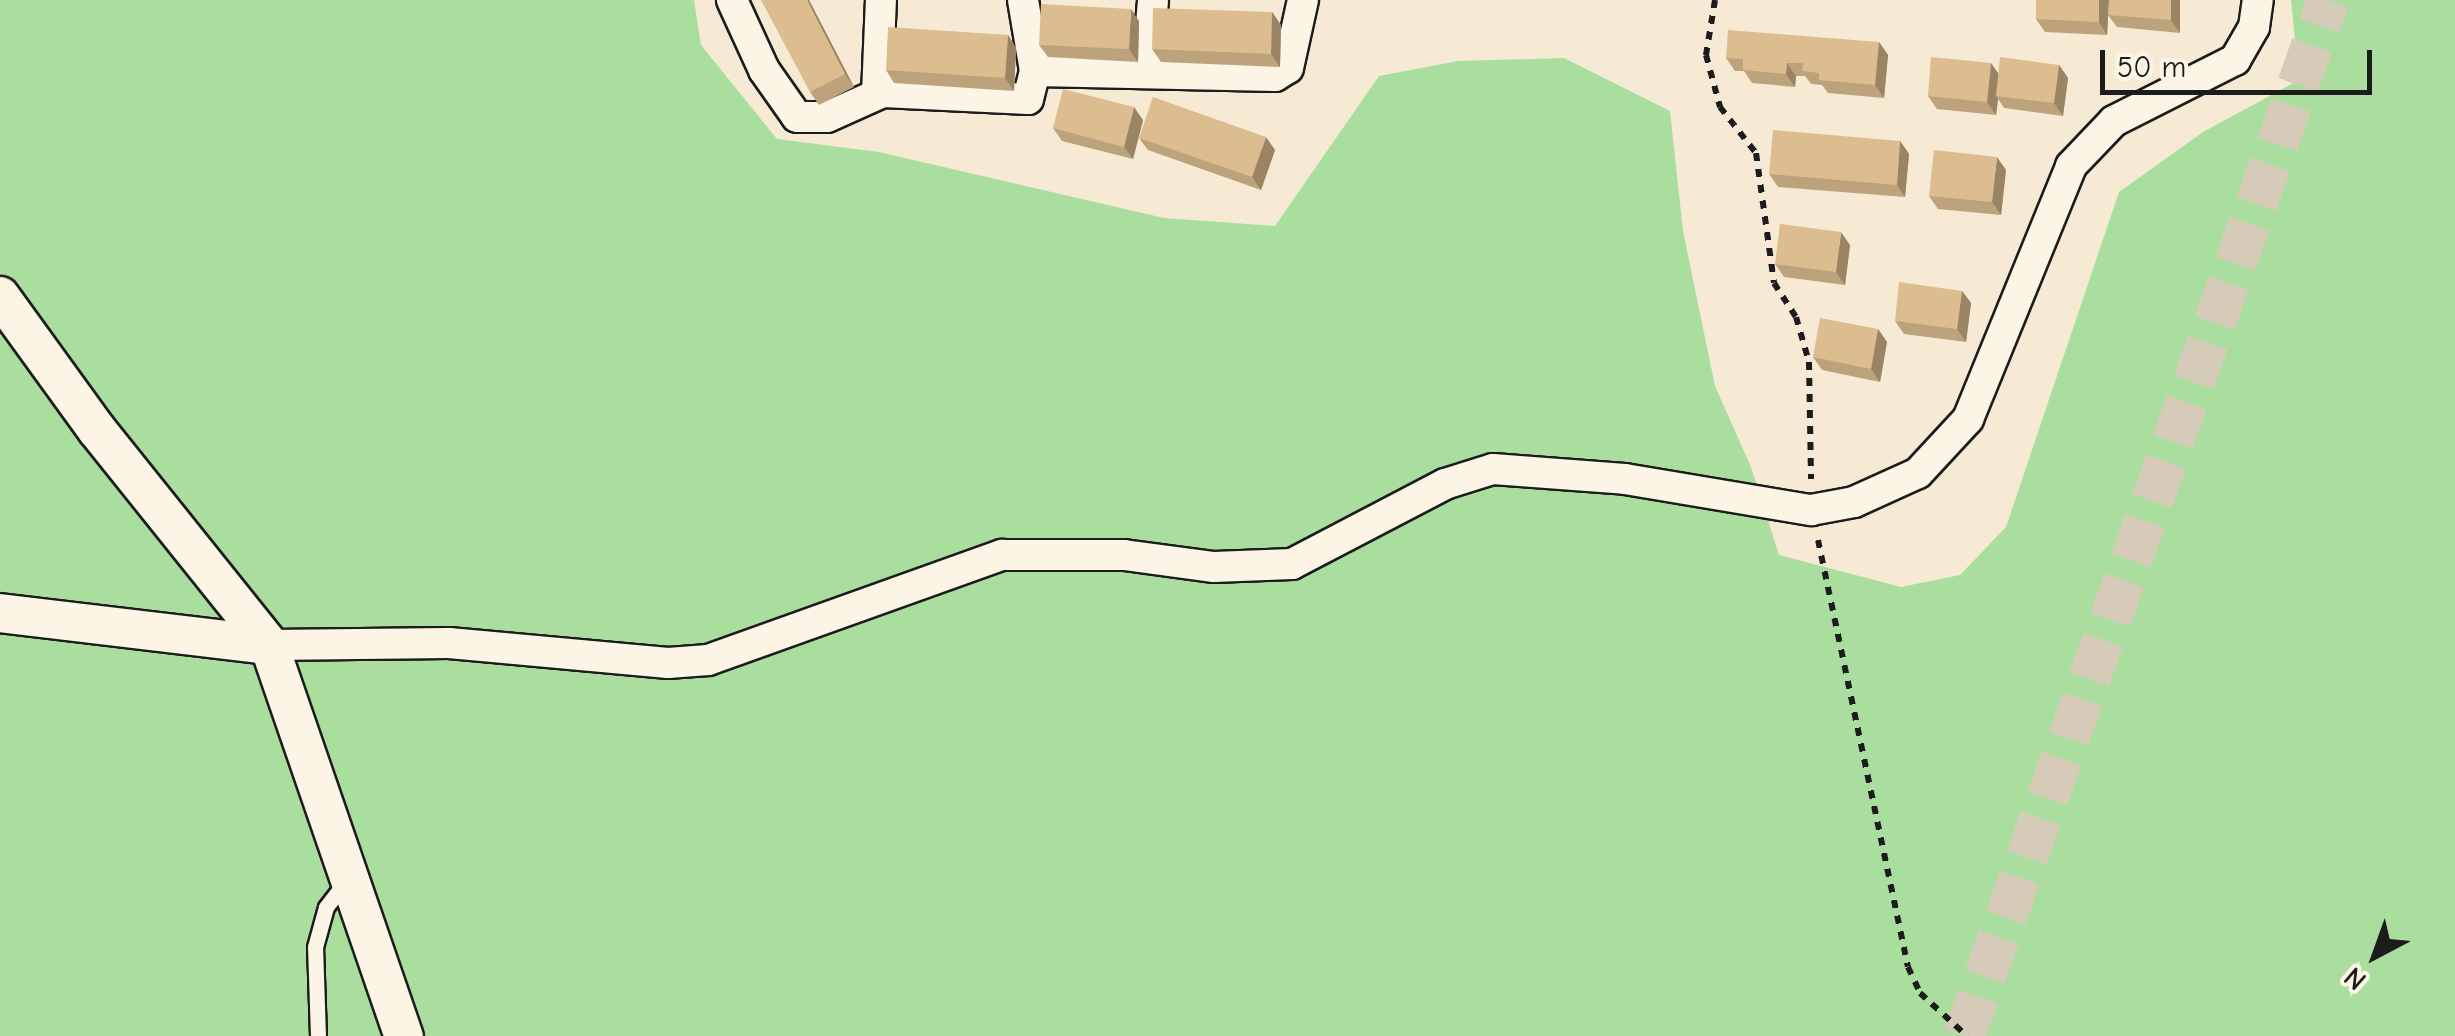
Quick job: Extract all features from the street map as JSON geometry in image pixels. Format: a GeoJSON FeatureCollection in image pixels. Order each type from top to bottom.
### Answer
{"type":"FeatureCollection","features":[{"type":"Feature","properties":{"kind":"street"},"geometry":{"type":"LineString","coordinates":[[732,0],[764,70],[797,117],[827,117],[877,94],[1028,99],[1035,71],[1023,0]]}},
{"type":"Feature","properties":{"kind":"street"},"geometry":{"type":"LineString","coordinates":[[877,94],[881,0]]}},
{"type":"Feature","properties":{"kind":"street"},"geometry":{"type":"LineString","coordinates":[[1147,72],[1153,0]]}},
{"type":"Feature","properties":{"kind":"street"},"geometry":{"type":"LineString","coordinates":[[1035,71],[1274,76],[1288,68],[1303,0]]}},
{"type":"Feature","properties":{"kind":"street"},"geometry":{"type":"LineString","coordinates":[[0,613],[269,645],[449,643],[668,663],[708,660],[1002,556],[1124,556],[1214,567],[1292,564],[1446,484],[1493,469],[1625,478],[1811,510],[1854,502],[1903,482],[1955,439],[2071,166],[2114,121],[2235,60],[2254,27],[2258,0]]}},
{"type":"Feature","properties":{"kind":"street"},"geometry":{"type":"LineString","coordinates":[[0,296],[97,430],[269,645],[404,1036]]}},
{"type":"Feature","properties":{"kind":"lane"},"geometry":{"type":"LineString","coordinates":[[318,1036],[315,947],[326,907],[347,880]]}},
{"type":"Feature","properties":{"kind":"path"},"geometry":{"type":"LineString","coordinates":[[1714,0],[1706,56],[1720,107],[1756,154],[1774,282],[1796,316],[1809,362],[1811,510],[1908,967],[1920,993],[1967,1036]]}},
{"type":"Feature","properties":{"kind":"green space"},"geometry":{"type":"Polygon","coordinates":[[[0,0],[694,0],[701,45],[777,139],[879,152],[1164,218],[1275,226],[1379,76],[1458,61],[1564,58],[1670,111],[1683,231],[1715,386],[1751,467],[1779,555],[1901,587],[1960,575],[2006,527],[2119,192],[2203,132],[2299,80],[2291,0],[2455,0],[2455,1036],[0,1036],[0,0]]]}},
{"type":"Feature","properties":{"kind":"building"},"geometry":{"type":"Polygon","coordinates":[[[761,0],[807,0],[845,74],[810,92],[761,0]]]}},
{"type":"Feature","properties":{"kind":"building"},"geometry":{"type":"Polygon","coordinates":[[[2036,0],[2099,0],[2099,22],[2036,19],[2036,0]]]}},
{"type":"Feature","properties":{"kind":"building"},"geometry":{"type":"Polygon","coordinates":[[[2109,0],[2171,0],[2171,20],[2108,15],[2109,0]]]}},
{"type":"Feature","properties":{"kind":"building"},"geometry":{"type":"Polygon","coordinates":[[[1041,4],[1131,9],[1129,49],[1039,45],[1041,4]]]}},
{"type":"Feature","properties":{"kind":"building"},"geometry":{"type":"Polygon","coordinates":[[[1153,8],[1272,12],[1271,54],[1152,49],[1153,8]]]}},
{"type":"Feature","properties":{"kind":"building"},"geometry":{"type":"Polygon","coordinates":[[[888,27],[1008,35],[1005,78],[886,70],[888,27]]]}},
{"type":"Feature","properties":{"kind":"building"},"geometry":{"type":"Polygon","coordinates":[[[1728,30],[1879,42],[1875,85],[1819,80],[1819,73],[1802,71],[1803,63],[1787,63],[1786,74],[1743,70],[1743,59],[1726,58],[1728,30]]]}},
{"type":"Feature","properties":{"kind":"building"},"geometry":{"type":"Polygon","coordinates":[[[1931,57],[1991,63],[1987,102],[1928,96],[1931,57]]]}},
{"type":"Feature","properties":{"kind":"building"},"geometry":{"type":"Polygon","coordinates":[[[2000,57],[2059,65],[2054,103],[1996,96],[2000,57]]]}},
{"type":"Feature","properties":{"kind":"building"},"geometry":{"type":"Polygon","coordinates":[[[1063,89],[1134,107],[1124,147],[1053,128],[1063,89]]]}},
{"type":"Feature","properties":{"kind":"building"},"geometry":{"type":"Polygon","coordinates":[[[1153,97],[1266,137],[1252,177],[1139,138],[1153,97]]]}},
{"type":"Feature","properties":{"kind":"building"},"geometry":{"type":"Polygon","coordinates":[[[1773,130],[1900,141],[1897,185],[1769,174],[1773,130]]]}},
{"type":"Feature","properties":{"kind":"building"},"geometry":{"type":"Polygon","coordinates":[[[1934,150],[1997,157],[1992,202],[1929,196],[1934,150]]]}},
{"type":"Feature","properties":{"kind":"building"},"geometry":{"type":"Polygon","coordinates":[[[1780,224],[1841,232],[1836,272],[1775,264],[1780,224]]]}},
{"type":"Feature","properties":{"kind":"building"},"geometry":{"type":"Polygon","coordinates":[[[1899,282],[1962,291],[1957,329],[1895,321],[1899,282]]]}},
{"type":"Feature","properties":{"kind":"building"},"geometry":{"type":"Polygon","coordinates":[[[1820,318],[1878,329],[1871,369],[1813,357],[1820,318]]]}},
{"type":"Feature","properties":{"kind":"tunnel"},"geometry":{"type":"LineString","coordinates":[[1964,1036],[2328,0]]}}]}
